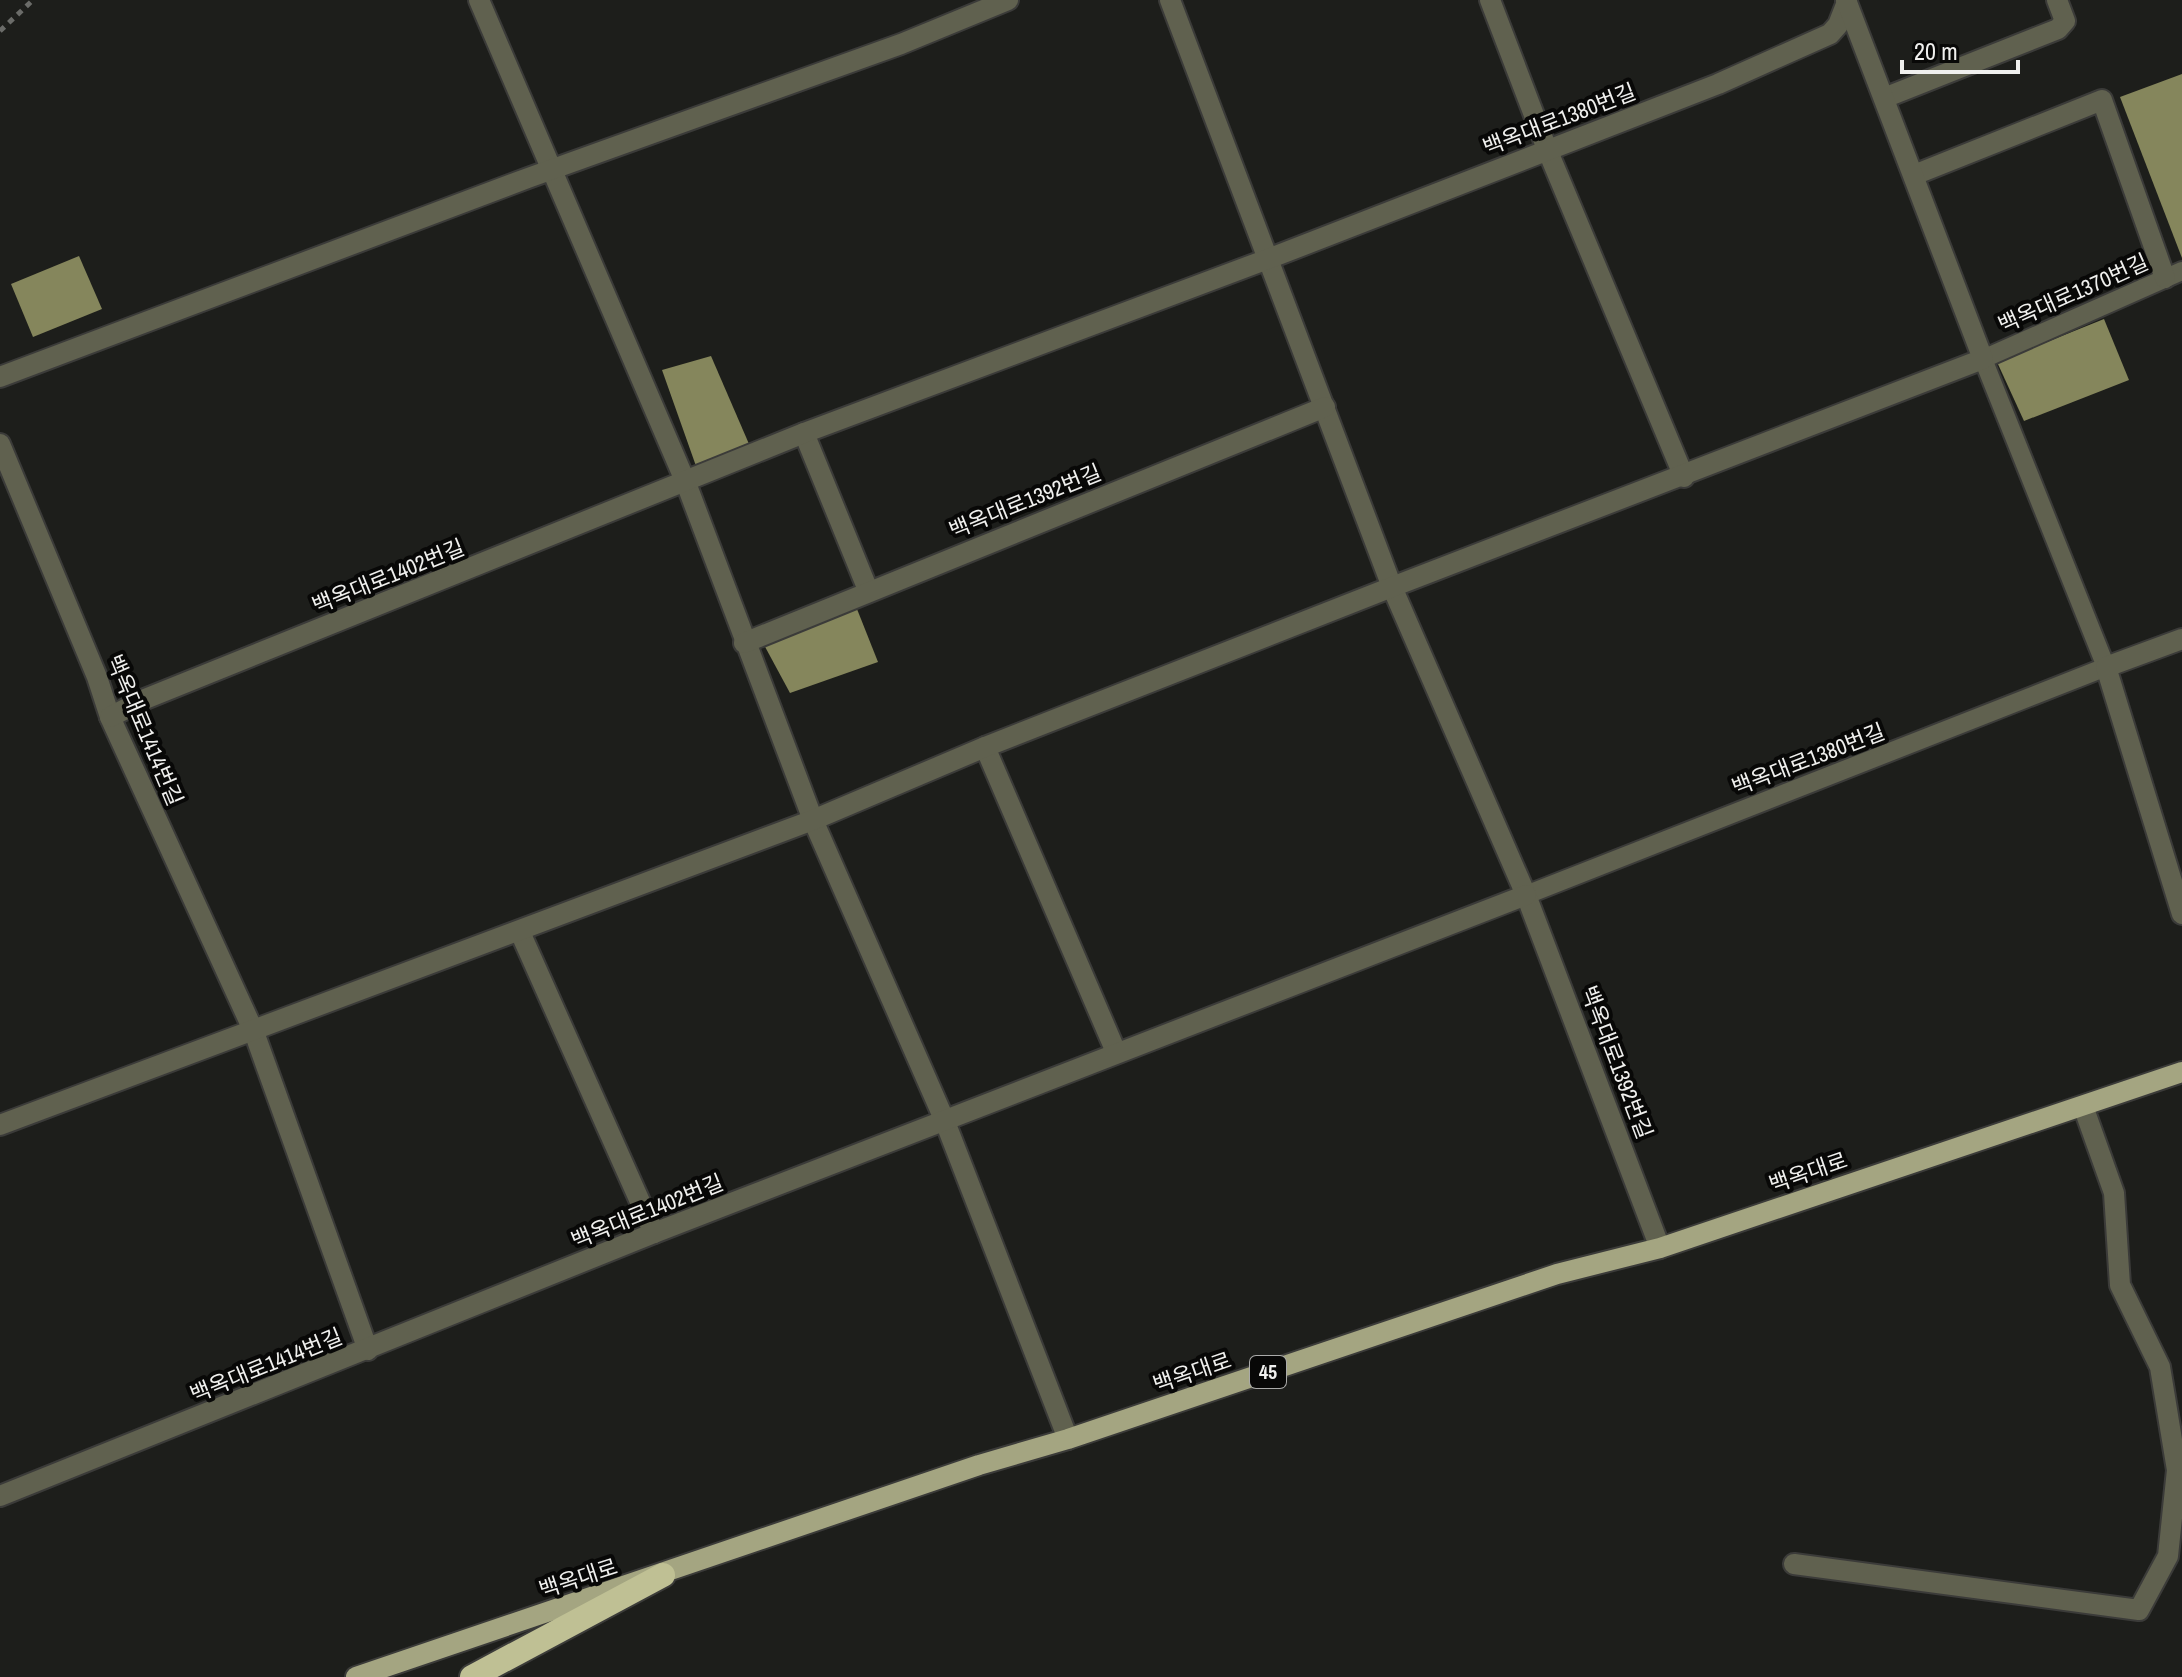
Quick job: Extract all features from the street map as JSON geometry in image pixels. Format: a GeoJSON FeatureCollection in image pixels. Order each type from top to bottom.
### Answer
{"type":"FeatureCollection","features":[{"type":"Feature","properties":{"kind":"highway"},"geometry":{"type":"LineString","coordinates":[[472,1677],[663,1575]]}},
{"type":"Feature","properties":{"kind":"main road","name":"백옥대로"},"geometry":{"type":"LineString","coordinates":[[356,1677],[979,1465],[1068,1439],[1557,1274],[1660,1248],[2182,1072]]}},
{"type":"Feature","properties":{"kind":"street"},"geometry":{"type":"LineString","coordinates":[[479,0],[686,483],[813,820],[944,1119],[1068,1439]]}},
{"type":"Feature","properties":{"kind":"street"},"geometry":{"type":"LineString","coordinates":[[0,377],[552,170],[901,44],[1008,0]]}},
{"type":"Feature","properties":{"kind":"street","name":"백옥대로1392번길"},"geometry":{"type":"LineString","coordinates":[[1170,0],[1392,587],[1526,895],[1660,1248]]}},
{"type":"Feature","properties":{"kind":"street"},"geometry":{"type":"LineString","coordinates":[[1490,0],[1547,149],[1684,477]]}},
{"type":"Feature","properties":{"kind":"street"},"geometry":{"type":"LineString","coordinates":[[1884,98],[2058,29],[2065,21],[2057,0]]}},
{"type":"Feature","properties":{"kind":"street","name":"백옥대로1380번길"},"geometry":{"type":"LineString","coordinates":[[1268,259],[1718,84],[1830,34],[1838,25],[1848,1]]}},
{"type":"Feature","properties":{"kind":"street","name":"백옥대로1380번길"},"geometry":{"type":"LineString","coordinates":[[1848,1],[1983,359]]}},
{"type":"Feature","properties":{"kind":"street"},"geometry":{"type":"LineString","coordinates":[[1914,175],[2102,100],[2174,275]]}},
{"type":"Feature","properties":{"kind":"street"},"geometry":{"type":"LineString","coordinates":[[686,483],[804,433],[1268,259]]}},
{"type":"Feature","properties":{"kind":"street"},"geometry":{"type":"LineString","coordinates":[[0,1125],[813,820],[985,747],[1983,359]]}},
{"type":"Feature","properties":{"kind":"street","name":"백옥대로1392번길"},"geometry":{"type":"LineString","coordinates":[[744,643],[868,590],[1325,407]]}},
{"type":"Feature","properties":{"kind":"street"},"geometry":{"type":"LineString","coordinates":[[804,433],[868,590]]}},
{"type":"Feature","properties":{"kind":"street","name":"백옥대로1414번길"},"geometry":{"type":"LineString","coordinates":[[0,444],[97,677],[110,717],[254,1032],[368,1350],[0,1496]]}},
{"type":"Feature","properties":{"kind":"street","name":"백옥대로1402번길"},"geometry":{"type":"LineString","coordinates":[[110,717],[145,699],[686,483]]}},
{"type":"Feature","properties":{"kind":"street"},"geometry":{"type":"LineString","coordinates":[[2106,667],[2182,639]]}},
{"type":"Feature","properties":{"kind":"street","name":"백옥대로1380번길"},"geometry":{"type":"LineString","coordinates":[[2106,667],[2182,914]]}},
{"type":"Feature","properties":{"kind":"street"},"geometry":{"type":"LineString","coordinates":[[985,747],[1116,1052]]}},
{"type":"Feature","properties":{"kind":"street"},"geometry":{"type":"LineString","coordinates":[[944,1119],[1526,895]]}},
{"type":"Feature","properties":{"kind":"street"},"geometry":{"type":"LineString","coordinates":[[520,932],[654,1233]]}},
{"type":"Feature","properties":{"kind":"street"},"geometry":{"type":"LineString","coordinates":[[1794,1564],[2139,1610],[2168,1556],[2177,1470],[2160,1367],[2120,1285],[2114,1193],[2083,1106]]}},
{"type":"Feature","properties":{"kind":"street","name":"백옥대로1402번길"},"geometry":{"type":"LineString","coordinates":[[368,1350],[944,1119]]}},
{"type":"Feature","properties":{"kind":"lane","name":"백옥대로1370번길"},"geometry":{"type":"LineString","coordinates":[[1983,359],[2174,275]]}},
{"type":"Feature","properties":{"kind":"lane","name":"백옥대로1380번길"},"geometry":{"type":"LineString","coordinates":[[1526,895],[2106,667],[1983,359]]}},
{"type":"Feature","properties":{"kind":"path"},"geometry":{"type":"LineString","coordinates":[[0,31],[33,0]]}},
{"type":"Feature","properties":{"kind":"building"},"geometry":{"type":"Polygon","coordinates":[[[2182,74],[2182,258],[2120,97],[2182,74]]]}},
{"type":"Feature","properties":{"kind":"building"},"geometry":{"type":"Polygon","coordinates":[[[79,256],[102,309],[33,337],[11,284],[79,256]]]}},
{"type":"Feature","properties":{"kind":"building"},"geometry":{"type":"Polygon","coordinates":[[[2104,319],[2129,380],[2024,421],[1997,362],[2104,319]]]}},
{"type":"Feature","properties":{"kind":"building"},"geometry":{"type":"Polygon","coordinates":[[[711,356],[749,444],[696,466],[662,370],[711,356]]]}},
{"type":"Feature","properties":{"kind":"building"},"geometry":{"type":"Polygon","coordinates":[[[855,604],[878,662],[790,693],[763,643],[855,604]]]}}]}
